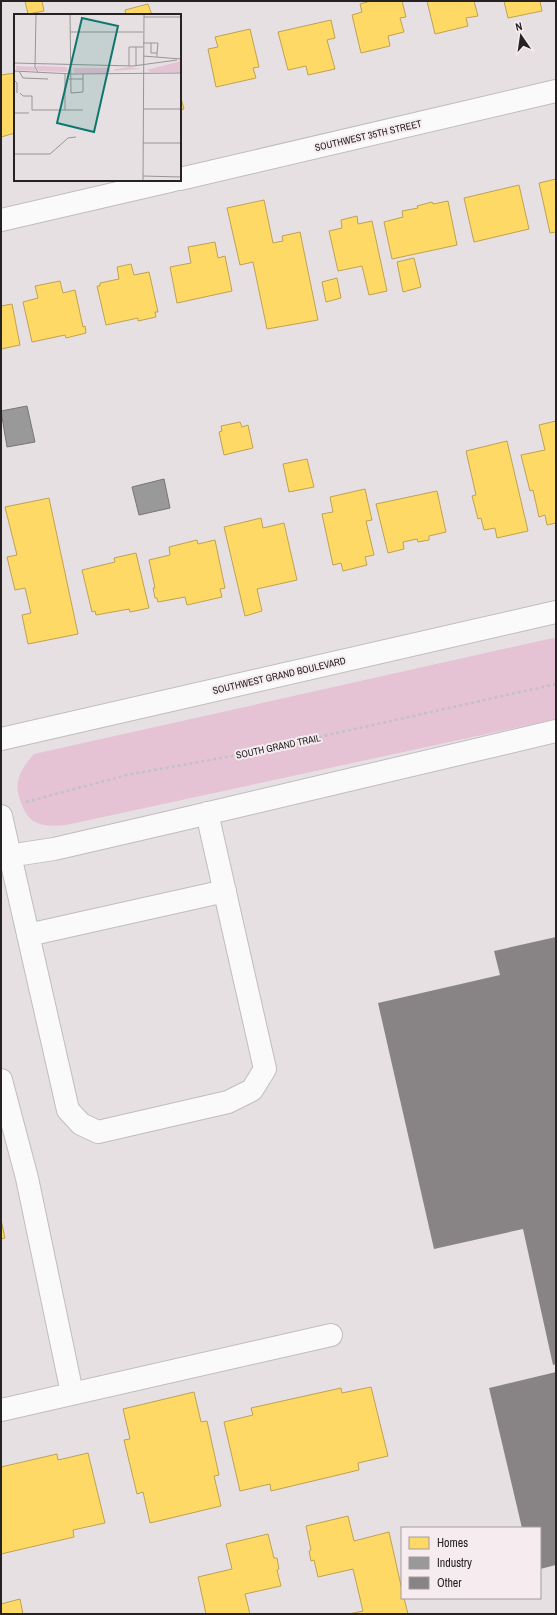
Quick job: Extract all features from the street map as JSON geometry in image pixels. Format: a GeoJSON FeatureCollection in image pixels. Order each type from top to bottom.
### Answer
{"type":"FeatureCollection","features":[{"type":"Feature","properties":{"kind":"street","name":"SOUTHWEST 35TH STREET"},"geometry":{"type":"LineString","coordinates":[[181,179],[556,92]]}},
{"type":"Feature","properties":{"kind":"street"},"geometry":{"type":"LineString","coordinates":[[1,220],[170,181]]}},
{"type":"Feature","properties":{"kind":"street","name":"SOUTHWEST GRAND BOULEVARD"},"geometry":{"type":"LineString","coordinates":[[1,739],[556,612]]}},
{"type":"Feature","properties":{"kind":"street"},"geometry":{"type":"LineString","coordinates":[[5,856],[54,848],[556,731]]}},
{"type":"Feature","properties":{"kind":"street"},"geometry":{"type":"LineString","coordinates":[[1,816],[5,856],[28,935],[68,1110],[81,1124],[98,1132],[228,1102],[252,1090],[265,1069],[207,813]]}},
{"type":"Feature","properties":{"kind":"street"},"geometry":{"type":"LineString","coordinates":[[28,935],[225,891]]}},
{"type":"Feature","properties":{"kind":"street"},"geometry":{"type":"LineString","coordinates":[[1,1080],[27,1178],[72,1393]]}},
{"type":"Feature","properties":{"kind":"street"},"geometry":{"type":"LineString","coordinates":[[1,1410],[331,1335]]}},
{"type":"Feature","properties":{"kind":"path","name":"SOUTH GRAND TRAIL"},"geometry":{"type":"LineString","coordinates":[[22,803],[127,775],[248,753],[556,684]]}},
{"type":"Feature","properties":{"kind":"shaded area"},"geometry":{"type":"Polygon","coordinates":[[[553,638],[556,639],[556,719],[66,825],[54,826],[35,822],[25,812],[19,797],[18,783],[21,771],[34,754],[553,638]]]}},
{"type":"Feature","properties":{"kind":"building: Homes"},"geometry":{"type":"Polygon","coordinates":[[[25,1],[42,1],[44,11],[28,14],[25,1]]]}},
{"type":"Feature","properties":{"kind":"building: Homes"},"geometry":{"type":"Polygon","coordinates":[[[371,1],[402,1],[406,17],[400,18],[404,32],[388,36],[390,46],[361,53],[352,15],[362,12],[360,4],[371,1]]]}},
{"type":"Feature","properties":{"kind":"building: Homes"},"geometry":{"type":"Polygon","coordinates":[[[427,1],[474,1],[478,16],[466,18],[468,26],[435,34],[427,1]]]}},
{"type":"Feature","properties":{"kind":"building: Homes"},"geometry":{"type":"Polygon","coordinates":[[[504,1],[540,1],[542,11],[508,18],[504,1]]]}},
{"type":"Feature","properties":{"kind":"building: Homes"},"geometry":{"type":"Polygon","coordinates":[[[148,4],[152,14],[126,14],[125,10],[148,4]]]}},
{"type":"Feature","properties":{"kind":"building: Homes"},"geometry":{"type":"Polygon","coordinates":[[[331,20],[335,38],[327,40],[335,69],[308,75],[306,66],[288,70],[278,32],[331,20]]]}},
{"type":"Feature","properties":{"kind":"building: Homes"},"geometry":{"type":"Polygon","coordinates":[[[250,29],[259,67],[253,68],[256,78],[216,87],[208,49],[218,47],[215,37],[250,29]]]}},
{"type":"Feature","properties":{"kind":"building: Homes"},"geometry":{"type":"Polygon","coordinates":[[[14,73],[14,133],[1,137],[1,75],[14,73]]]}},
{"type":"Feature","properties":{"kind":"building: Homes"},"geometry":{"type":"Polygon","coordinates":[[[181,98],[184,109],[181,110],[181,98]]]}},
{"type":"Feature","properties":{"kind":"building: Homes"},"geometry":{"type":"Polygon","coordinates":[[[556,179],[556,232],[550,233],[539,183],[556,179]]]}},
{"type":"Feature","properties":{"kind":"building: Homes"},"geometry":{"type":"Polygon","coordinates":[[[519,185],[529,229],[474,242],[464,198],[519,185]]]}},
{"type":"Feature","properties":{"kind":"building: Homes"},"geometry":{"type":"Polygon","coordinates":[[[264,200],[273,243],[283,241],[282,236],[300,232],[318,320],[267,329],[253,262],[240,265],[227,208],[264,200]]]}},
{"type":"Feature","properties":{"kind":"building: Homes"},"geometry":{"type":"Polygon","coordinates":[[[448,201],[457,245],[392,259],[384,222],[403,217],[402,211],[418,208],[417,206],[432,202],[433,204],[448,201]]]}},
{"type":"Feature","properties":{"kind":"building: Homes"},"geometry":{"type":"Polygon","coordinates":[[[357,216],[358,224],[372,221],[387,291],[369,295],[362,266],[338,271],[329,231],[342,228],[341,220],[357,216]]]}},
{"type":"Feature","properties":{"kind":"building: Homes"},"geometry":{"type":"Polygon","coordinates":[[[215,242],[218,258],[225,256],[232,291],[177,303],[170,267],[191,263],[188,247],[215,242]]]}},
{"type":"Feature","properties":{"kind":"building: Homes"},"geometry":{"type":"Polygon","coordinates":[[[414,258],[421,287],[403,292],[397,262],[414,258]]]}},
{"type":"Feature","properties":{"kind":"building: Homes"},"geometry":{"type":"Polygon","coordinates":[[[131,264],[134,275],[149,272],[158,312],[155,312],[156,317],[138,321],[138,318],[106,325],[97,286],[100,286],[100,283],[119,279],[117,267],[131,264]]]}},
{"type":"Feature","properties":{"kind":"building: Homes"},"geometry":{"type":"Polygon","coordinates":[[[337,278],[341,298],[326,302],[322,282],[337,278]]]}},
{"type":"Feature","properties":{"kind":"building: Homes"},"geometry":{"type":"Polygon","coordinates":[[[60,281],[63,293],[75,290],[83,327],[85,326],[86,333],[66,338],[65,335],[32,342],[23,302],[38,298],[35,286],[60,281]]]}},
{"type":"Feature","properties":{"kind":"building: Homes"},"geometry":{"type":"Polygon","coordinates":[[[12,304],[20,345],[1,349],[1,306],[12,304]]]}},
{"type":"Feature","properties":{"kind":"building: Homes"},"geometry":{"type":"Polygon","coordinates":[[[556,421],[556,523],[547,525],[545,515],[539,517],[533,490],[530,491],[521,455],[545,450],[539,425],[556,421]]]}},
{"type":"Feature","properties":{"kind":"building: Homes"},"geometry":{"type":"Polygon","coordinates":[[[240,422],[242,427],[248,425],[253,448],[224,455],[219,432],[222,431],[221,426],[240,422]]]}},
{"type":"Feature","properties":{"kind":"building: Homes"},"geometry":{"type":"Polygon","coordinates":[[[507,441],[528,531],[497,538],[495,528],[484,530],[481,518],[478,519],[472,496],[476,495],[466,451],[507,441]]]}},
{"type":"Feature","properties":{"kind":"building: Homes"},"geometry":{"type":"Polygon","coordinates":[[[307,459],[314,487],[289,492],[283,464],[307,459]]]}},
{"type":"Feature","properties":{"kind":"building: Homes"},"geometry":{"type":"Polygon","coordinates":[[[365,489],[372,520],[366,521],[374,555],[365,557],[367,565],[343,571],[341,563],[333,565],[322,514],[333,512],[330,497],[365,489]]]}},
{"type":"Feature","properties":{"kind":"building: Homes"},"geometry":{"type":"Polygon","coordinates":[[[437,491],[446,532],[429,536],[429,540],[418,542],[417,539],[403,542],[404,549],[388,553],[376,504],[437,491]]]}},
{"type":"Feature","properties":{"kind":"building: Homes"},"geometry":{"type":"Polygon","coordinates":[[[49,498],[78,634],[28,644],[22,615],[31,613],[25,588],[15,590],[7,557],[17,555],[5,507],[49,498]]]}},
{"type":"Feature","properties":{"kind":"building: Homes"},"geometry":{"type":"Polygon","coordinates":[[[261,518],[263,528],[284,523],[297,580],[257,589],[262,611],[245,616],[224,527],[261,518]]]}},
{"type":"Feature","properties":{"kind":"building: Homes"},"geometry":{"type":"Polygon","coordinates":[[[197,540],[198,544],[215,540],[225,588],[220,589],[222,597],[187,605],[185,597],[158,602],[157,598],[155,598],[153,588],[155,588],[149,560],[170,555],[169,547],[197,540]]]}},
{"type":"Feature","properties":{"kind":"building: Homes"},"geometry":{"type":"Polygon","coordinates":[[[136,553],[149,608],[130,612],[129,609],[96,615],[95,611],[92,612],[82,570],[115,562],[114,558],[136,553]]]}},
{"type":"Feature","properties":{"kind":"building: Homes"},"geometry":{"type":"Polygon","coordinates":[[[1,1220],[5,1238],[1,1239],[1,1220]]]}},
{"type":"Feature","properties":{"kind":"building: Homes"},"geometry":{"type":"Polygon","coordinates":[[[371,1387],[388,1456],[358,1463],[359,1470],[271,1491],[270,1484],[240,1491],[224,1422],[253,1415],[251,1408],[341,1388],[342,1393],[371,1387]]]}},
{"type":"Feature","properties":{"kind":"building: Homes"},"geometry":{"type":"Polygon","coordinates":[[[194,1392],[201,1422],[207,1421],[219,1475],[214,1476],[221,1506],[150,1523],[143,1492],[137,1494],[124,1440],[130,1439],[123,1409],[194,1392]]]}},
{"type":"Feature","properties":{"kind":"building: Homes"},"geometry":{"type":"Polygon","coordinates":[[[88,1453],[105,1523],[73,1530],[74,1537],[1,1554],[1,1467],[57,1454],[58,1460],[88,1453]]]}},
{"type":"Feature","properties":{"kind":"building: Homes"},"geometry":{"type":"Polygon","coordinates":[[[348,1516],[354,1541],[389,1532],[401,1586],[401,1599],[404,1599],[408,1614],[349,1614],[363,1611],[353,1569],[318,1577],[314,1560],[311,1561],[309,1551],[311,1550],[306,1526],[348,1516]]]}},
{"type":"Feature","properties":{"kind":"building: Homes"},"geometry":{"type":"Polygon","coordinates":[[[268,1534],[274,1558],[277,1558],[279,1569],[277,1570],[281,1586],[245,1594],[250,1614],[206,1614],[198,1577],[232,1569],[226,1544],[268,1534]]]}},
{"type":"Feature","properties":{"kind":"building: Homes"},"geometry":{"type":"Polygon","coordinates":[[[20,1599],[23,1614],[1,1614],[1,1604],[20,1599]]]}},
{"type":"Feature","properties":{"kind":"building: Industry"},"geometry":{"type":"Polygon","coordinates":[[[27,406],[35,442],[7,447],[1,411],[27,406]]]}},
{"type":"Feature","properties":{"kind":"building: Industry"},"geometry":{"type":"Polygon","coordinates":[[[164,479],[170,508],[139,515],[132,487],[164,479]]]}},
{"type":"Feature","properties":{"kind":"building: Other"},"geometry":{"type":"Polygon","coordinates":[[[556,937],[556,1364],[553,1365],[523,1229],[434,1249],[378,1003],[500,975],[494,951],[556,937]]]}},
{"type":"Feature","properties":{"kind":"building: Other"},"geometry":{"type":"Polygon","coordinates":[[[556,1372],[556,1565],[541,1569],[541,1527],[522,1527],[489,1388],[556,1372]]]}}]}
